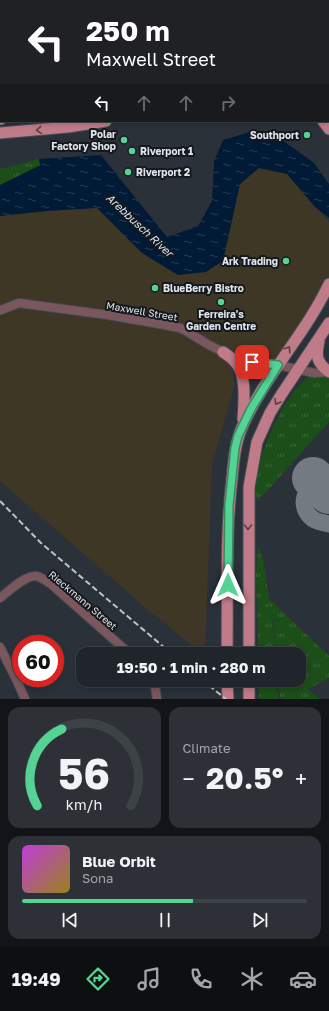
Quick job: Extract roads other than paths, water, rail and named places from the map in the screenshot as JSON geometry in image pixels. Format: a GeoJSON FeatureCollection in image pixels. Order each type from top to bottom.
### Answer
{"type":"FeatureCollection","features":[{"type":"Feature","properties":{"kind":"main road"},"geometry":{"type":"LineString","coordinates":[[2,133],[68,127],[100,122]]}},
{"type":"Feature","properties":{"kind":"main road"},"geometry":{"type":"LineString","coordinates":[[228,647],[229,505],[235,448],[243,424],[251,409],[309,319],[329,284]]}},
{"type":"Feature","properties":{"kind":"main road"},"geometry":{"type":"LineString","coordinates":[[249,647],[248,506],[249,487],[254,455],[262,430],[270,413],[297,369],[329,323]]}},
{"type":"Feature","properties":{"kind":"main road"},"geometry":{"type":"LineString","coordinates":[[320,336],[317,359],[329,372]]}},
{"type":"Feature","properties":{"kind":"main road"},"geometry":{"type":"LineString","coordinates":[[223,352],[236,363],[241,374],[244,391],[243,424]]}},
{"type":"Feature","properties":{"kind":"main road"},"geometry":{"type":"LineString","coordinates":[[227,687],[228,699]]}},
{"type":"Feature","properties":{"kind":"main road"},"geometry":{"type":"LineString","coordinates":[[249,687],[249,699]]}},
{"type":"Feature","properties":{"kind":"street"},"geometry":{"type":"LineString","coordinates":[[1,122],[2,133]]}},
{"type":"Feature","properties":{"kind":"street","name":"Maxwell Street"},"geometry":{"type":"LineString","coordinates":[[1,310],[19,303],[108,315],[172,326],[186,331],[240,360],[278,365],[314,373],[329,372]]}},
{"type":"Feature","properties":{"kind":"street","name":"Rieckmann Street"},"geometry":{"type":"LineString","coordinates":[[0,598],[26,579],[35,576],[40,577],[51,584],[122,647]]}},
{"type":"Feature","properties":{"kind":"street"},"geometry":{"type":"LineString","coordinates":[[0,647],[25,699]]}},
{"type":"Feature","properties":{"kind":"street"},"geometry":{"type":"LineString","coordinates":[[155,687],[157,699]]}},
{"type":"Feature","properties":{"kind":"water"},"geometry":{"type":"Polygon","coordinates":[[[253,131],[270,131],[314,163],[329,184],[329,218],[315,207],[287,174],[259,168],[240,184],[223,261],[206,272],[178,275],[142,253],[97,208],[0,216],[0,191],[41,171],[39,159],[101,155],[167,237],[198,226],[212,201],[214,161],[223,140],[253,131]]]}},
{"type":"Feature","properties":{"kind":"waterway","name":"Arebbusch River"},"geometry":{"type":"LineString","coordinates":[[0,191],[41,171],[53,172]]}},
{"type":"Feature","properties":{"kind":"railway"},"geometry":{"type":"LineString","coordinates":[[0,501],[41,543],[164,647]]}},
{"type":"Feature","properties":{"kind":"railway"},"geometry":{"type":"LineString","coordinates":[[211,687],[226,699]]}},
{"type":"Feature","properties":{"kind":"place","name":"Southport"},"geometry":{"type":"Point","coordinates":[307,135]}},
{"type":"Feature","properties":{"kind":"place","name":"Polar Factory Shop"},"geometry":{"type":"Point","coordinates":[124,140]}},
{"type":"Feature","properties":{"kind":"place","name":"Riverport 1"},"geometry":{"type":"Point","coordinates":[132,151]}},
{"type":"Feature","properties":{"kind":"place","name":"Riverport 2"},"geometry":{"type":"Point","coordinates":[128,172]}},
{"type":"Feature","properties":{"kind":"place","name":"Ark Trading"},"geometry":{"type":"Point","coordinates":[286,261]}},
{"type":"Feature","properties":{"kind":"place","name":"BlueBerry Bistro"},"geometry":{"type":"Point","coordinates":[155,288]}},
{"type":"Feature","properties":{"kind":"place","name":"Ferreira's Garden Centre"},"geometry":{"type":"Point","coordinates":[221,302]}}]}
